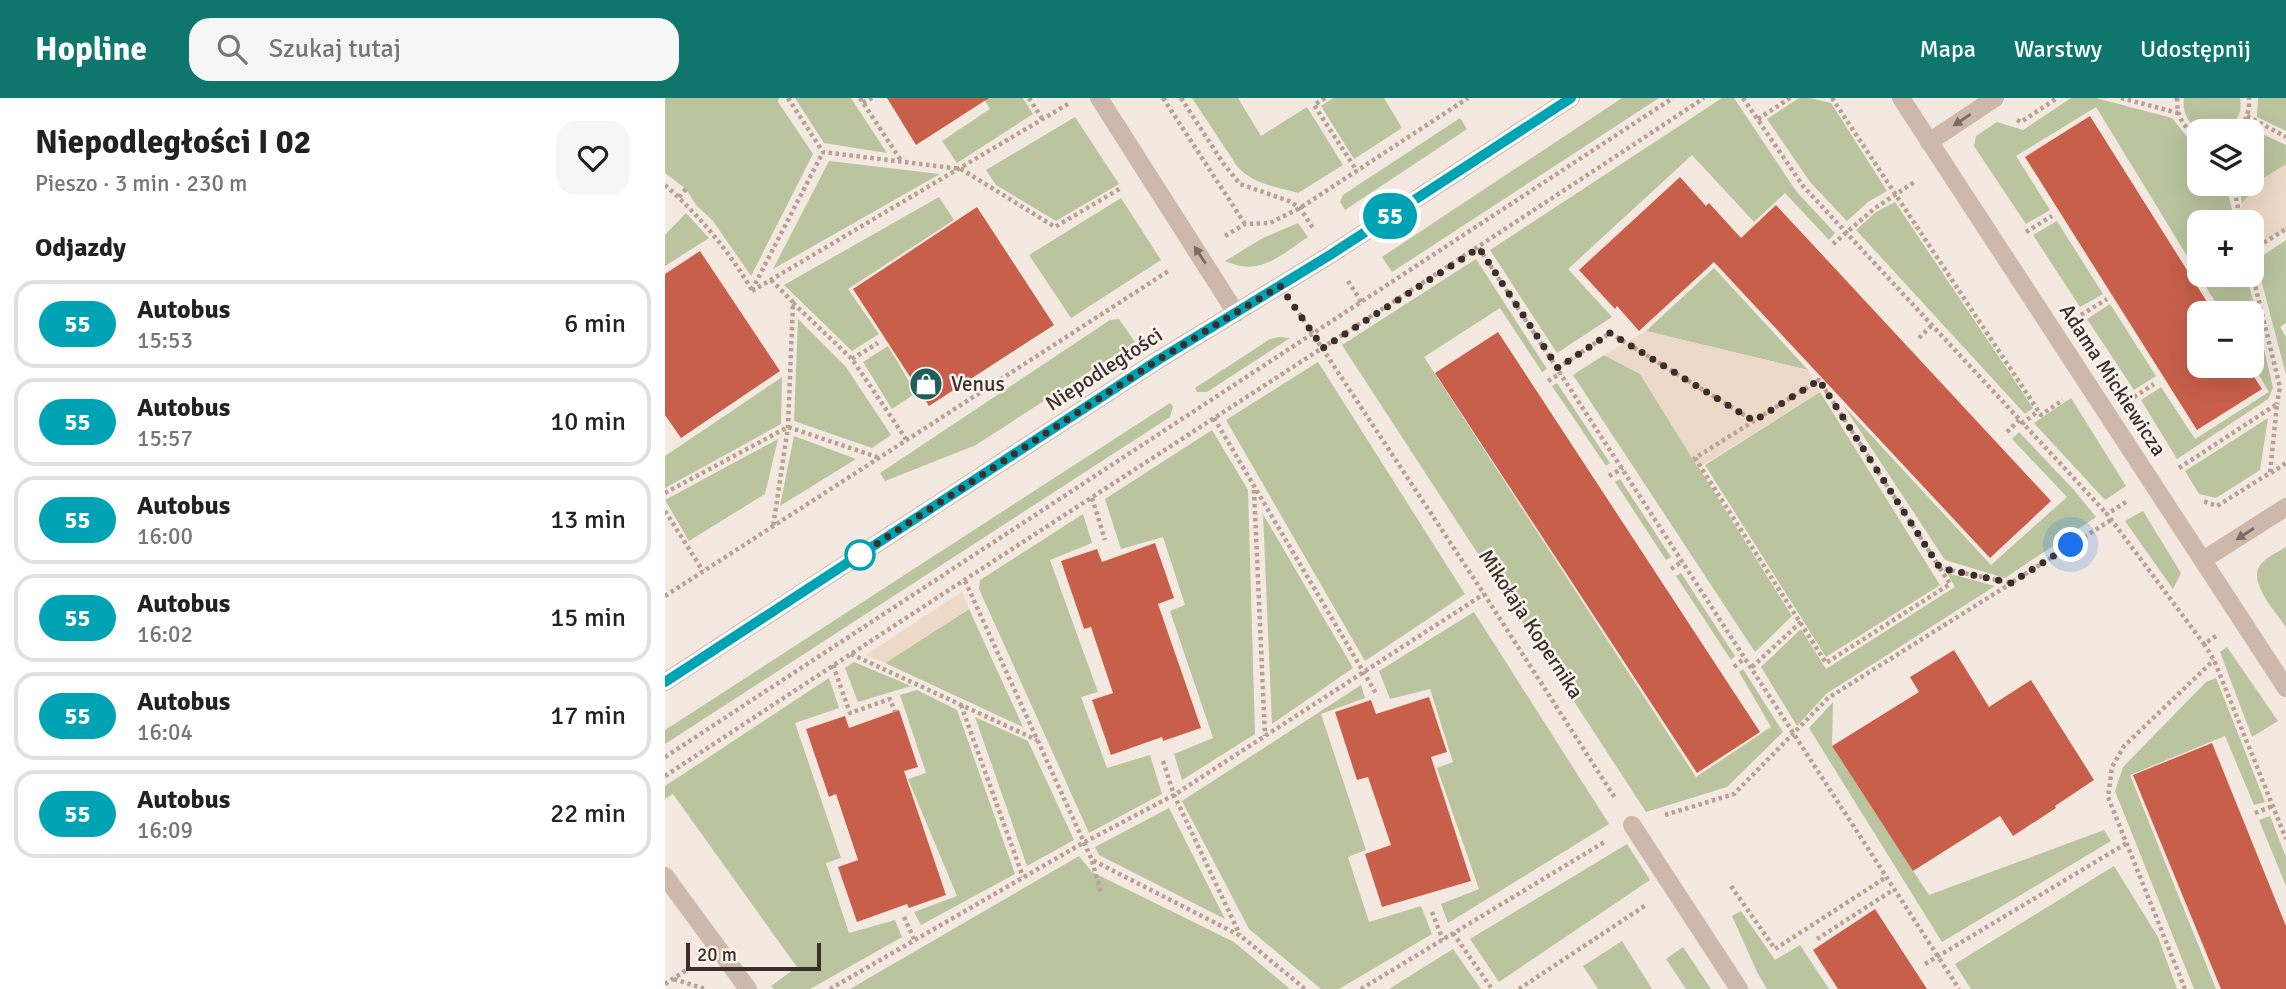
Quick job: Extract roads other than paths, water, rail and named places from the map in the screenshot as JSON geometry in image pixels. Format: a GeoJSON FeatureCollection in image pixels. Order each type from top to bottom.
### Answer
{"type":"FeatureCollection","features":[{"type":"Feature","properties":{"kind":"street"},"geometry":{"type":"LineString","coordinates":[[1099,98],[1236,313]]}},
{"type":"Feature","properties":{"kind":"street","name":"Niepodległości"},"geometry":{"type":"LineString","coordinates":[[665,682],[1158,360],[1330,255],[1571,98]]}},
{"type":"Feature","properties":{"kind":"street","name":"Adama Mickiewicza"},"geometry":{"type":"LineString","coordinates":[[1901,98],[2286,688]]}},
{"type":"Feature","properties":{"kind":"street"},"geometry":{"type":"LineString","coordinates":[[1929,142],[1995,98]]}},
{"type":"Feature","properties":{"kind":"street"},"geometry":{"type":"LineString","coordinates":[[2203,561],[2286,507]]}},
{"type":"Feature","properties":{"kind":"street"},"geometry":{"type":"LineString","coordinates":[[1632,825],[1739,989]]}},
{"type":"Feature","properties":{"kind":"street"},"geometry":{"type":"LineString","coordinates":[[665,876],[748,989]]}},
{"type":"Feature","properties":{"kind":"place","name":"Venus"},"geometry":{"type":"Point","coordinates":[926,384]}}]}
